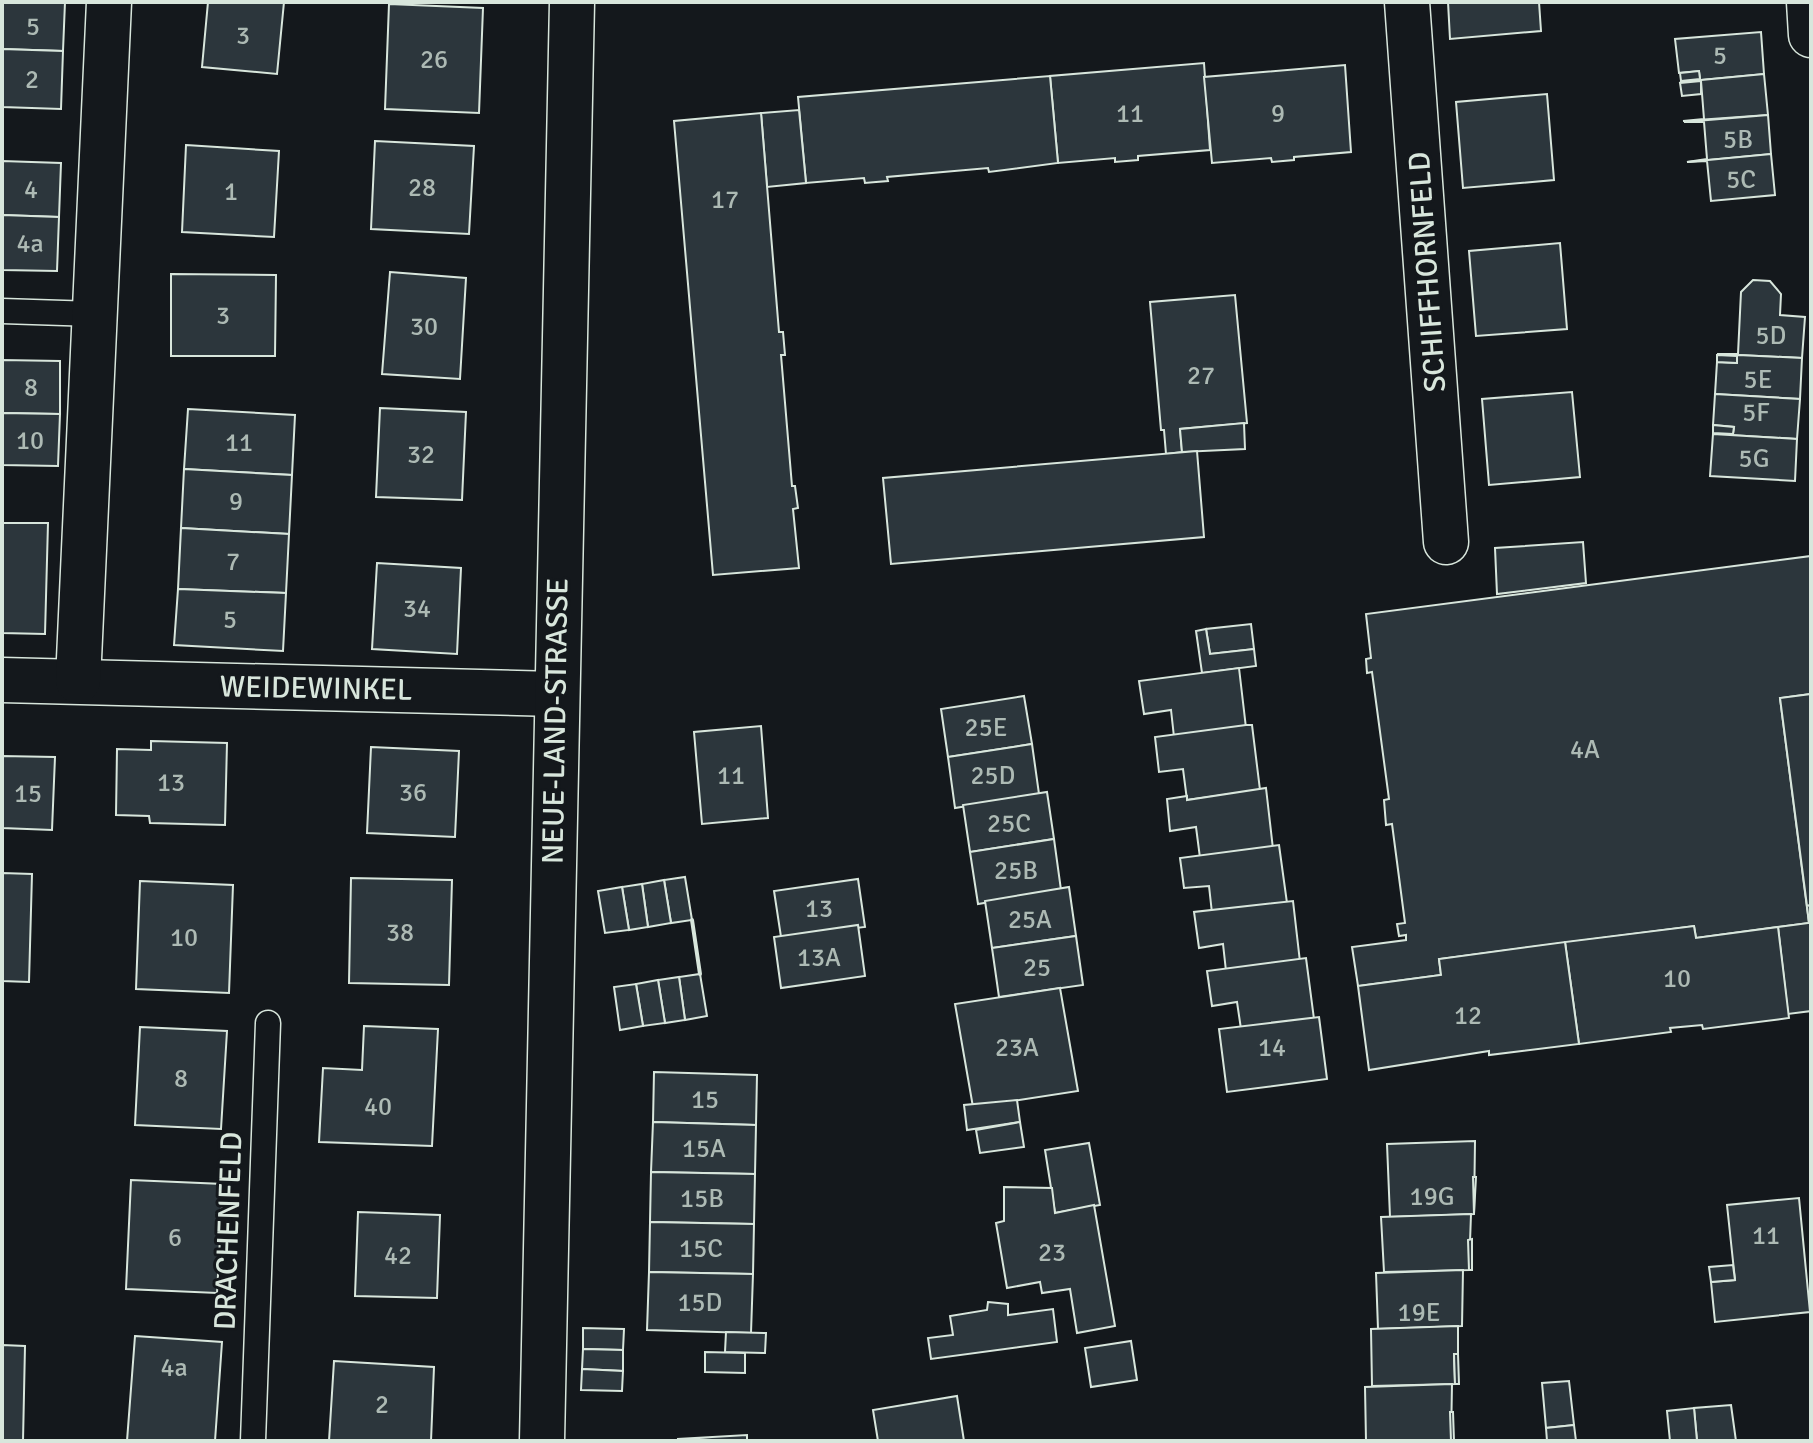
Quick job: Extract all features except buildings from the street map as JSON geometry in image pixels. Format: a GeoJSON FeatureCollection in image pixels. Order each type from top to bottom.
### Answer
{"type":"FeatureCollection","features":[{"type":"Feature","properties":{"kind":"street"},"geometry":{"type":"LineString","coordinates":[[78,681],[109,2]]}},
{"type":"Feature","properties":{"kind":"street","name":"NEUE-LAND-STRASSE"},"geometry":{"type":"LineString","coordinates":[[542,1441],[555,694],[572,2]]}},
{"type":"Feature","properties":{"kind":"street","name":"SCHIFFHORNFELD"},"geometry":{"type":"LineString","coordinates":[[1407,2],[1446,542]]}},
{"type":"Feature","properties":{"kind":"street"},"geometry":{"type":"LineString","coordinates":[[1809,2],[1811,35]]}},
{"type":"Feature","properties":{"kind":"street","name":"WEIDEWINKEL"},"geometry":{"type":"LineString","coordinates":[[2,680],[555,694]]}},
{"type":"Feature","properties":{"kind":"lane"},"geometry":{"type":"LineString","coordinates":[[2,311],[95,314]]}},
{"type":"Feature","properties":{"kind":"lane","name":"DRACHENFELD"},"geometry":{"type":"LineString","coordinates":[[253,1441],[268,1023]]}},
{"type":"Feature","properties":{"kind":"wall"},"geometry":{"type":"LineString","coordinates":[[692,920],[700,974]]}}]}
